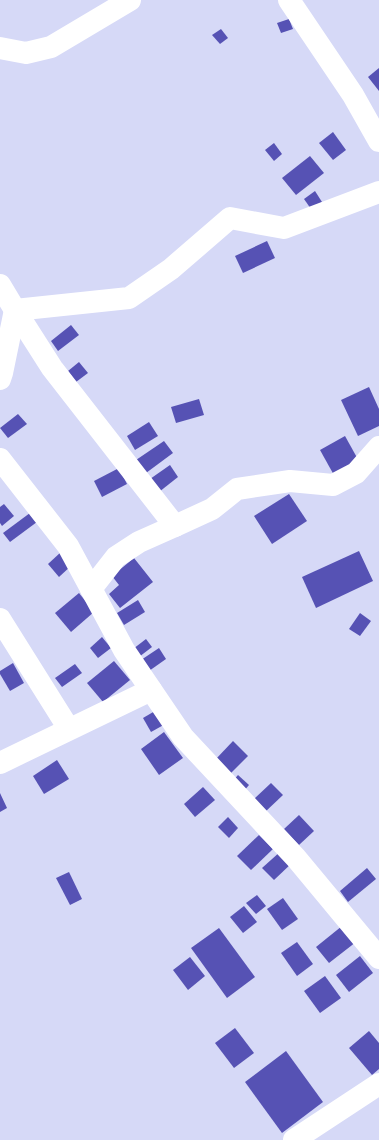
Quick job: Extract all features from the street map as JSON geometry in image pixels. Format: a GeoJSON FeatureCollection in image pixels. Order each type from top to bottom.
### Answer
{"type":"FeatureCollection","features":[{"type":"Feature","properties":{"kind":"street"},"geometry":{"type":"LineString","coordinates":[[0,48],[26,54],[51,47],[130,0]]}},
{"type":"Feature","properties":{"kind":"street"},"geometry":{"type":"LineString","coordinates":[[289,0],[353,95],[379,141]]}},
{"type":"Feature","properties":{"kind":"street"},"geometry":{"type":"LineString","coordinates":[[15,310],[129,298],[171,269],[230,218],[284,228],[379,192]]}},
{"type":"Feature","properties":{"kind":"street"},"geometry":{"type":"LineString","coordinates":[[0,285],[52,368],[175,526]]}},
{"type":"Feature","properties":{"kind":"street"},"geometry":{"type":"LineString","coordinates":[[0,379],[15,310]]}},
{"type":"Feature","properties":{"kind":"street"},"geometry":{"type":"LineString","coordinates":[[91,589],[116,557],[139,542],[212,509],[237,489],[290,481],[333,485],[356,473],[379,447]]}},
{"type":"Feature","properties":{"kind":"street"},"geometry":{"type":"LineString","coordinates":[[0,459],[68,546],[124,650],[183,737],[296,858],[379,958]]}},
{"type":"Feature","properties":{"kind":"street"},"geometry":{"type":"LineString","coordinates":[[0,619],[69,729]]}},
{"type":"Feature","properties":{"kind":"street"},"geometry":{"type":"LineString","coordinates":[[0,763],[151,690]]}},
{"type":"Feature","properties":{"kind":"street"},"geometry":{"type":"LineString","coordinates":[[294,1140],[379,1084]]}},
{"type":"Feature","properties":{"kind":"building"},"geometry":{"type":"Polygon","coordinates":[[[289,19],[293,29],[281,33],[277,23],[289,19]]]}},
{"type":"Feature","properties":{"kind":"building"},"geometry":{"type":"Polygon","coordinates":[[[221,29],[228,38],[220,44],[212,35],[221,29]]]}},
{"type":"Feature","properties":{"kind":"building"},"geometry":{"type":"Polygon","coordinates":[[[379,68],[379,91],[368,77],[379,68]]]}},
{"type":"Feature","properties":{"kind":"building"},"geometry":{"type":"Polygon","coordinates":[[[333,132],[346,150],[333,160],[319,143],[333,132]]]}},
{"type":"Feature","properties":{"kind":"building"},"geometry":{"type":"Polygon","coordinates":[[[274,143],[282,154],[274,161],[265,150],[274,143]]]}},
{"type":"Feature","properties":{"kind":"building"},"geometry":{"type":"Polygon","coordinates":[[[310,156],[324,173],[296,195],[282,178],[310,156]]]}},
{"type":"Feature","properties":{"kind":"building"},"geometry":{"type":"Polygon","coordinates":[[[315,191],[322,202],[311,209],[304,199],[315,191]]]}},
{"type":"Feature","properties":{"kind":"building"},"geometry":{"type":"Polygon","coordinates":[[[267,241],[275,258],[243,273],[235,256],[267,241]]]}},
{"type":"Feature","properties":{"kind":"building"},"geometry":{"type":"Polygon","coordinates":[[[71,325],[79,335],[58,351],[51,341],[71,325]]]}},
{"type":"Feature","properties":{"kind":"building"},"geometry":{"type":"Polygon","coordinates":[[[79,362],[88,373],[76,382],[68,371],[79,362]]]}},
{"type":"Feature","properties":{"kind":"building"},"geometry":{"type":"Polygon","coordinates":[[[369,387],[379,409],[379,426],[358,436],[341,400],[369,387]]]}},
{"type":"Feature","properties":{"kind":"building"},"geometry":{"type":"Polygon","coordinates":[[[199,399],[204,415],[176,423],[171,407],[199,399]]]}},
{"type":"Feature","properties":{"kind":"building"},"geometry":{"type":"Polygon","coordinates":[[[18,414],[27,424],[8,438],[0,428],[18,414]]]}},
{"type":"Feature","properties":{"kind":"building"},"geometry":{"type":"Polygon","coordinates":[[[149,422],[158,436],[135,450],[127,436],[149,422]]]}},
{"type":"Feature","properties":{"kind":"building"},"geometry":{"type":"Polygon","coordinates":[[[345,436],[360,463],[335,477],[320,450],[345,436]]]}},
{"type":"Feature","properties":{"kind":"building"},"geometry":{"type":"Polygon","coordinates":[[[164,441],[173,453],[146,473],[136,460],[164,441]]]}},
{"type":"Feature","properties":{"kind":"building"},"geometry":{"type":"Polygon","coordinates":[[[170,465],[178,477],[159,492],[150,479],[170,465]]]}},
{"type":"Feature","properties":{"kind":"building"},"geometry":{"type":"Polygon","coordinates":[[[119,468],[127,484],[102,497],[94,481],[119,468]]]}},
{"type":"Feature","properties":{"kind":"building"},"geometry":{"type":"Polygon","coordinates":[[[289,494],[307,521],[272,544],[254,516],[289,494]]]}},
{"type":"Feature","properties":{"kind":"building"},"geometry":{"type":"Polygon","coordinates":[[[4,504],[14,516],[2,526],[0,523],[0,507],[4,504]]]}},
{"type":"Feature","properties":{"kind":"building"},"geometry":{"type":"Polygon","coordinates":[[[34,510],[41,519],[10,542],[3,533],[34,510]]]}},
{"type":"Feature","properties":{"kind":"building"},"geometry":{"type":"Polygon","coordinates":[[[359,551],[373,581],[316,608],[302,577],[359,551]]]}},
{"type":"Feature","properties":{"kind":"building"},"geometry":{"type":"Polygon","coordinates":[[[61,552],[72,565],[59,577],[48,564],[61,552]]]}},
{"type":"Feature","properties":{"kind":"building"},"geometry":{"type":"Polygon","coordinates":[[[134,558],[153,582],[120,608],[109,594],[119,585],[112,576],[134,558]]]}},
{"type":"Feature","properties":{"kind":"building"},"geometry":{"type":"Polygon","coordinates":[[[79,593],[94,612],[71,632],[55,613],[79,593]]]}},
{"type":"Feature","properties":{"kind":"building"},"geometry":{"type":"Polygon","coordinates":[[[138,600],[145,612],[124,625],[117,613],[138,600]]]}},
{"type":"Feature","properties":{"kind":"building"},"geometry":{"type":"Polygon","coordinates":[[[360,613],[371,621],[360,636],[349,629],[360,613]]]}},
{"type":"Feature","properties":{"kind":"building"},"geometry":{"type":"Polygon","coordinates":[[[102,637],[111,648],[98,658],[90,648],[102,637]]]}},
{"type":"Feature","properties":{"kind":"building"},"geometry":{"type":"Polygon","coordinates":[[[146,639],[152,647],[139,657],[133,649],[146,639]]]}},
{"type":"Feature","properties":{"kind":"building"},"geometry":{"type":"Polygon","coordinates":[[[159,648],[166,659],[149,671],[141,660],[159,648]]]}},
{"type":"Feature","properties":{"kind":"building"},"geometry":{"type":"Polygon","coordinates":[[[114,661],[130,680],[103,702],[87,683],[114,661]]]}},
{"type":"Feature","properties":{"kind":"building"},"geometry":{"type":"Polygon","coordinates":[[[13,663],[24,683],[10,691],[0,674],[0,671],[13,663]]]}},
{"type":"Feature","properties":{"kind":"building"},"geometry":{"type":"Polygon","coordinates":[[[75,664],[82,673],[62,687],[55,678],[75,664]]]}},
{"type":"Feature","properties":{"kind":"building"},"geometry":{"type":"Polygon","coordinates":[[[160,708],[169,722],[151,732],[143,718],[160,708]]]}},
{"type":"Feature","properties":{"kind":"building"},"geometry":{"type":"Polygon","coordinates":[[[164,732],[183,758],[159,775],[141,749],[164,732]]]}},
{"type":"Feature","properties":{"kind":"building"},"geometry":{"type":"Polygon","coordinates":[[[233,741],[248,756],[230,774],[215,760],[233,741]]]}},
{"type":"Feature","properties":{"kind":"building"},"geometry":{"type":"Polygon","coordinates":[[[57,760],[69,779],[44,794],[33,776],[57,760]]]}},
{"type":"Feature","properties":{"kind":"building"},"geometry":{"type":"Polygon","coordinates":[[[238,775],[249,785],[243,792],[231,783],[238,775]]]}},
{"type":"Feature","properties":{"kind":"building"},"geometry":{"type":"Polygon","coordinates":[[[271,783],[283,795],[264,813],[253,800],[271,783]]]}},
{"type":"Feature","properties":{"kind":"building"},"geometry":{"type":"Polygon","coordinates":[[[203,787],[215,800],[195,817],[184,804],[203,787]]]}},
{"type":"Feature","properties":{"kind":"building"},"geometry":{"type":"Polygon","coordinates":[[[0,793],[7,808],[0,812],[0,793]]]}},
{"type":"Feature","properties":{"kind":"building"},"geometry":{"type":"Polygon","coordinates":[[[299,815],[314,831],[299,845],[284,829],[299,815]]]}},
{"type":"Feature","properties":{"kind":"building"},"geometry":{"type":"Polygon","coordinates":[[[228,817],[238,828],[229,838],[218,827],[228,817]]]}},
{"type":"Feature","properties":{"kind":"building"},"geometry":{"type":"Polygon","coordinates":[[[259,835],[273,849],[251,870],[237,856],[259,835]]]}},
{"type":"Feature","properties":{"kind":"building"},"geometry":{"type":"Polygon","coordinates":[[[281,851],[292,863],[274,880],[262,868],[281,851]]]}},
{"type":"Feature","properties":{"kind":"building"},"geometry":{"type":"Polygon","coordinates":[[[367,868],[376,879],[348,902],[340,891],[367,868]]]}},
{"type":"Feature","properties":{"kind":"building"},"geometry":{"type":"Polygon","coordinates":[[[69,872],[82,899],[70,905],[56,878],[69,872]]]}},
{"type":"Feature","properties":{"kind":"building"},"geometry":{"type":"Polygon","coordinates":[[[257,895],[266,906],[256,914],[246,903],[257,895]]]}},
{"type":"Feature","properties":{"kind":"building"},"geometry":{"type":"Polygon","coordinates":[[[283,898],[298,919],[282,930],[267,909],[283,898]]]}},
{"type":"Feature","properties":{"kind":"building"},"geometry":{"type":"Polygon","coordinates":[[[244,906],[257,922],[243,933],[230,917],[244,906]]]}},
{"type":"Feature","properties":{"kind":"building"},"geometry":{"type":"Polygon","coordinates":[[[342,926],[356,942],[329,963],[316,947],[342,926]]]}},
{"type":"Feature","properties":{"kind":"building"},"geometry":{"type":"Polygon","coordinates":[[[219,928],[255,977],[227,998],[191,948],[219,928]]]}},
{"type":"Feature","properties":{"kind":"building"},"geometry":{"type":"Polygon","coordinates":[[[297,942],[313,964],[297,976],[281,953],[297,942]]]}},
{"type":"Feature","properties":{"kind":"building"},"geometry":{"type":"Polygon","coordinates":[[[360,956],[373,973],[349,992],[336,975],[360,956]]]}},
{"type":"Feature","properties":{"kind":"building"},"geometry":{"type":"Polygon","coordinates":[[[190,957],[205,976],[188,990],[173,970],[190,957]]]}},
{"type":"Feature","properties":{"kind":"building"},"geometry":{"type":"Polygon","coordinates":[[[325,976],[341,998],[320,1013],[304,991],[325,976]]]}},
{"type":"Feature","properties":{"kind":"building"},"geometry":{"type":"Polygon","coordinates":[[[235,1028],[254,1053],[234,1068],[215,1043],[235,1028]]]}},
{"type":"Feature","properties":{"kind":"building"},"geometry":{"type":"Polygon","coordinates":[[[369,1031],[379,1043],[379,1069],[372,1075],[349,1048],[369,1031]]]}},
{"type":"Feature","properties":{"kind":"building"},"geometry":{"type":"Polygon","coordinates":[[[286,1051],[323,1102],[282,1133],[245,1082],[286,1051]]]}}]}
